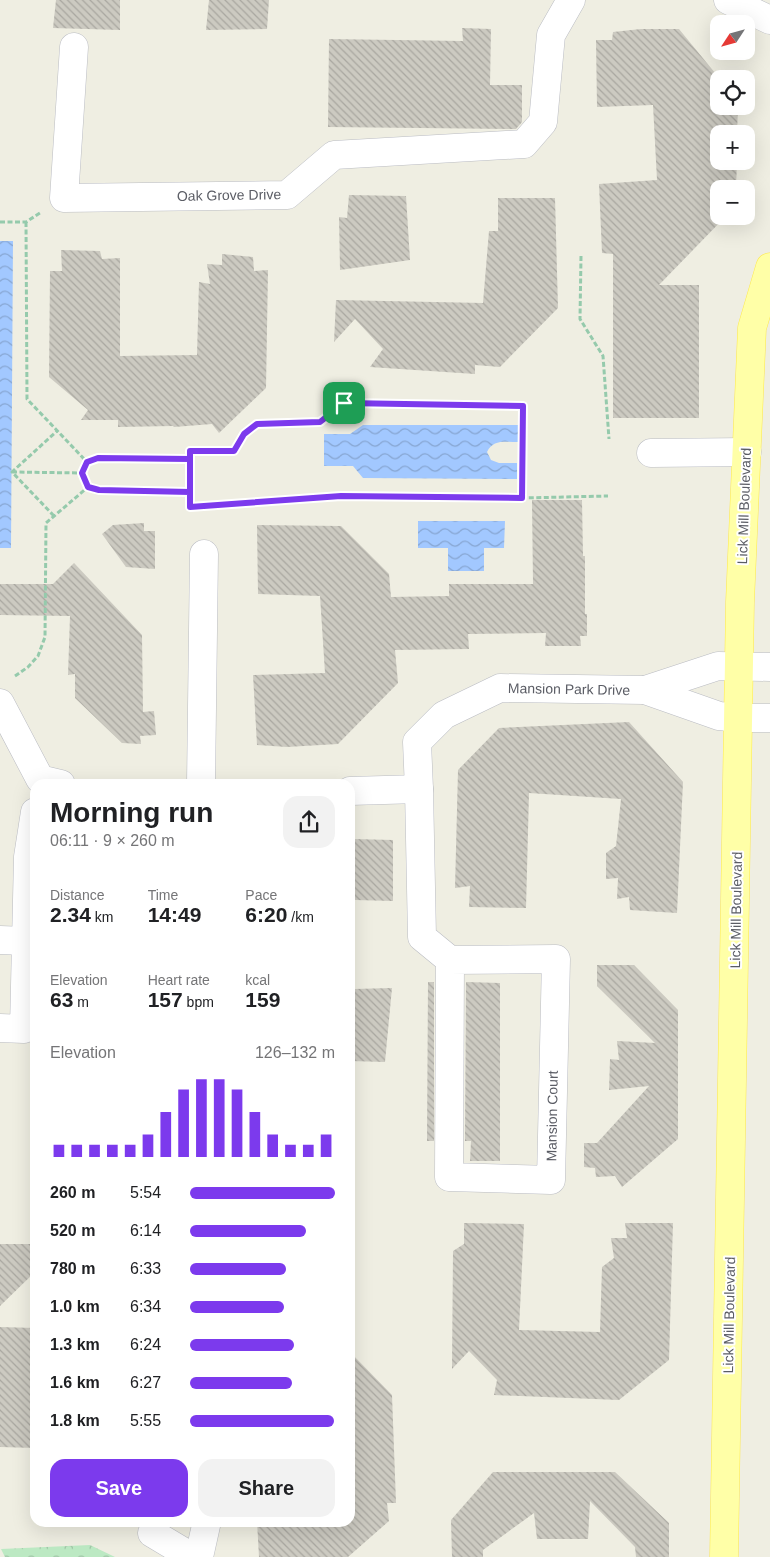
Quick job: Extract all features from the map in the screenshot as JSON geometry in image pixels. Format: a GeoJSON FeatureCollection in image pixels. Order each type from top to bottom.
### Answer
{"type":"FeatureCollection","features":[{"type":"Feature","properties":{"kind":"main road","name":"Lick Mill Boulevard"},"geometry":{"type":"LineString","coordinates":[[724,1557],[740,602],[752,328],[770,267]]}},
{"type":"Feature","properties":{"kind":"street","name":"Oak Grove Drive"},"geometry":{"type":"LineString","coordinates":[[64,198],[286,195],[334,154],[524,144],[542,122],[551,35],[571,0]]}},
{"type":"Feature","properties":{"kind":"street"},"geometry":{"type":"LineString","coordinates":[[728,0],[770,20]]}},
{"type":"Feature","properties":{"kind":"street"},"geometry":{"type":"LineString","coordinates":[[64,198],[74,47]]}},
{"type":"Feature","properties":{"kind":"street"},"geometry":{"type":"LineString","coordinates":[[651,453],[746,452]]}},
{"type":"Feature","properties":{"kind":"street"},"geometry":{"type":"LineString","coordinates":[[201,779],[204,554]]}},
{"type":"Feature","properties":{"kind":"street","name":"Mansion Park Drive"},"geometry":{"type":"LineString","coordinates":[[645,690],[718,666],[770,667]]}},
{"type":"Feature","properties":{"kind":"street","name":"Mansion Park Drive"},"geometry":{"type":"LineString","coordinates":[[420,789],[417,742],[444,715],[500,688],[645,690],[719,716],[770,718]]}},
{"type":"Feature","properties":{"kind":"street"},"geometry":{"type":"LineString","coordinates":[[0,702],[45,779]]}},
{"type":"Feature","properties":{"kind":"street"},"geometry":{"type":"LineString","coordinates":[[355,791],[420,789],[422,937],[450,960]]}},
{"type":"Feature","properties":{"kind":"street"},"geometry":{"type":"LineString","coordinates":[[0,1028],[24,1029],[13,940],[30,844]]}},
{"type":"Feature","properties":{"kind":"street","name":"Mansion Court"},"geometry":{"type":"LineString","coordinates":[[556,959],[551,1180],[449,1177],[450,960],[556,959]]}},
{"type":"Feature","properties":{"kind":"street"},"geometry":{"type":"LineString","coordinates":[[199,1557],[206,1527]]}},
{"type":"Feature","properties":{"kind":"street"},"geometry":{"type":"LineString","coordinates":[[152,1533],[192,1557]]}},
{"type":"Feature","properties":{"kind":"path"},"geometry":{"type":"LineString","coordinates":[[0,222],[26,222],[64,198]]}},
{"type":"Feature","properties":{"kind":"path"},"geometry":{"type":"LineString","coordinates":[[26,222],[27,399],[87,462]]}},
{"type":"Feature","properties":{"kind":"path"},"geometry":{"type":"LineString","coordinates":[[582,256],[580,319],[603,356],[609,439]]}},
{"type":"Feature","properties":{"kind":"path"},"geometry":{"type":"LineString","coordinates":[[522,498],[523,406],[344,403],[320,422],[257,424],[244,434],[234,451],[190,451],[190,507],[341,496],[522,498],[608,496]]}},
{"type":"Feature","properties":{"kind":"path"},"geometry":{"type":"LineString","coordinates":[[12,472],[58,431]]}},
{"type":"Feature","properties":{"kind":"path"},"geometry":{"type":"LineString","coordinates":[[88,487],[82,473],[87,462],[98,458],[190,459]]}},
{"type":"Feature","properties":{"kind":"path"},"geometry":{"type":"LineString","coordinates":[[12,472],[82,473]]}},
{"type":"Feature","properties":{"kind":"path"},"geometry":{"type":"LineString","coordinates":[[12,472],[54,516]]}},
{"type":"Feature","properties":{"kind":"path"},"geometry":{"type":"LineString","coordinates":[[88,487],[99,490],[190,492]]}},
{"type":"Feature","properties":{"kind":"path"},"geometry":{"type":"LineString","coordinates":[[15,676],[28,667],[38,656],[45,637],[46,523],[88,487]]}},
{"type":"Feature","properties":{"kind":"green space"},"geometry":{"type":"Polygon","coordinates":[[[90,1545],[115,1557],[5,1557],[1,1549],[90,1545]]]}},
{"type":"Feature","properties":{"kind":"water"},"geometry":{"type":"Polygon","coordinates":[[[0,241],[13,241],[11,548],[0,548],[0,241]]]}},
{"type":"Feature","properties":{"kind":"water"},"geometry":{"type":"Polygon","coordinates":[[[363,425],[518,425],[518,442],[496,443],[487,452],[491,460],[499,463],[517,463],[517,479],[363,478],[353,466],[324,466],[324,434],[350,434],[363,425]]]}},
{"type":"Feature","properties":{"kind":"water"},"geometry":{"type":"Polygon","coordinates":[[[418,521],[505,521],[504,548],[484,548],[484,571],[448,571],[448,548],[418,548],[418,521]]]}},
{"type":"Feature","properties":{"kind":"building"},"geometry":{"type":"Polygon","coordinates":[[[56,0],[120,0],[120,30],[53,28],[56,0]]]}},
{"type":"Feature","properties":{"kind":"building"},"geometry":{"type":"Polygon","coordinates":[[[209,0],[269,0],[267,29],[206,30],[209,0]]]}},
{"type":"Feature","properties":{"kind":"building"},"geometry":{"type":"Polygon","coordinates":[[[462,28],[491,29],[490,85],[522,85],[522,122],[516,129],[328,127],[329,39],[463,41],[462,28]]]}},
{"type":"Feature","properties":{"kind":"building"},"geometry":{"type":"Polygon","coordinates":[[[641,29],[679,29],[713,70],[710,70],[710,115],[738,115],[737,125],[710,125],[710,170],[737,170],[736,180],[710,180],[710,225],[717,225],[659,285],[699,285],[699,418],[613,418],[613,254],[602,253],[599,184],[657,180],[653,105],[597,107],[596,40],[612,40],[613,32],[641,29]]]}},
{"type":"Feature","properties":{"kind":"building"},"geometry":{"type":"Polygon","coordinates":[[[349,195],[406,196],[410,260],[340,270],[339,217],[347,218],[349,195]]]}},
{"type":"Feature","properties":{"kind":"building"},"geometry":{"type":"Polygon","coordinates":[[[498,198],[555,198],[558,308],[500,367],[475,365],[475,374],[370,367],[383,349],[355,319],[334,342],[336,300],[483,303],[489,231],[498,231],[498,198]]]}},
{"type":"Feature","properties":{"kind":"building"},"geometry":{"type":"Polygon","coordinates":[[[61,250],[100,251],[102,259],[120,258],[120,356],[197,355],[199,282],[210,284],[207,264],[222,265],[222,254],[253,257],[254,271],[268,270],[266,388],[219,433],[212,424],[174,427],[118,427],[118,420],[81,420],[88,410],[49,377],[50,271],[62,271],[61,250]]]}},
{"type":"Feature","properties":{"kind":"building"},"geometry":{"type":"Polygon","coordinates":[[[532,500],[582,500],[587,636],[580,636],[581,646],[545,646],[546,633],[468,634],[469,649],[395,650],[398,683],[338,744],[287,747],[257,745],[253,675],[325,673],[320,596],[258,594],[257,525],[341,526],[389,574],[391,597],[449,596],[449,584],[533,584],[532,500]]]}},
{"type":"Feature","properties":{"kind":"building"},"geometry":{"type":"Polygon","coordinates":[[[144,523],[144,531],[155,531],[155,569],[126,567],[102,534],[113,525],[144,523]]]}},
{"type":"Feature","properties":{"kind":"building"},"geometry":{"type":"Polygon","coordinates":[[[74,563],[142,635],[143,712],[154,711],[156,735],[140,736],[141,744],[122,743],[75,698],[75,674],[68,675],[70,616],[0,615],[0,584],[53,584],[74,563]]]}},
{"type":"Feature","properties":{"kind":"building"},"geometry":{"type":"Polygon","coordinates":[[[629,722],[683,782],[677,913],[630,910],[629,897],[617,899],[618,878],[606,879],[606,853],[616,846],[621,799],[529,793],[526,908],[469,907],[470,886],[455,888],[458,770],[499,728],[629,722]]]}},
{"type":"Feature","properties":{"kind":"building"},"geometry":{"type":"Polygon","coordinates":[[[355,839],[393,840],[393,901],[355,900],[355,839]]]}},
{"type":"Feature","properties":{"kind":"building"},"geometry":{"type":"Polygon","coordinates":[[[597,965],[634,965],[678,1010],[678,1139],[622,1187],[615,1176],[596,1177],[595,1168],[584,1167],[584,1143],[597,1143],[649,1086],[609,1090],[610,1059],[619,1060],[617,1041],[655,1043],[597,986],[597,965]]]}},
{"type":"Feature","properties":{"kind":"building"},"geometry":{"type":"Polygon","coordinates":[[[428,982],[434,982],[434,1141],[427,1141],[428,982]]]}},
{"type":"Feature","properties":{"kind":"building"},"geometry":{"type":"Polygon","coordinates":[[[466,982],[500,983],[500,1161],[470,1161],[471,1141],[465,1141],[466,982]]]}},
{"type":"Feature","properties":{"kind":"building"},"geometry":{"type":"Polygon","coordinates":[[[392,988],[385,1062],[355,1061],[355,989],[392,988]]]}},
{"type":"Feature","properties":{"kind":"building"},"geometry":{"type":"Polygon","coordinates":[[[464,1223],[524,1224],[519,1330],[600,1332],[602,1267],[614,1258],[611,1238],[627,1238],[625,1223],[673,1223],[669,1360],[619,1400],[494,1395],[497,1380],[469,1351],[452,1369],[453,1251],[464,1244],[464,1223]]]}},
{"type":"Feature","properties":{"kind":"building"},"geometry":{"type":"Polygon","coordinates":[[[0,1244],[30,1244],[30,1277],[0,1306],[0,1244]]]}},
{"type":"Feature","properties":{"kind":"building"},"geometry":{"type":"Polygon","coordinates":[[[0,1327],[30,1328],[30,1448],[0,1447],[0,1327]]]}},
{"type":"Feature","properties":{"kind":"building"},"geometry":{"type":"Polygon","coordinates":[[[355,1357],[392,1395],[396,1503],[387,1503],[389,1521],[348,1557],[259,1557],[257,1527],[355,1527],[355,1357]]]}},
{"type":"Feature","properties":{"kind":"building"},"geometry":{"type":"Polygon","coordinates":[[[493,1472],[615,1472],[669,1523],[669,1557],[636,1557],[635,1547],[590,1501],[588,1539],[537,1539],[534,1513],[483,1550],[483,1557],[452,1557],[451,1520],[493,1472]]]}},
{"type":"Feature","properties":{"kind":"route"},"geometry":{"type":"LineString","coordinates":[[344,403],[320,422],[257,424],[244,434],[234,451],[190,451],[190,492],[99,490],[88,487],[82,473],[87,462],[98,458],[190,459],[190,492],[190,507],[341,496],[522,498],[523,406],[344,403]]}}]}
